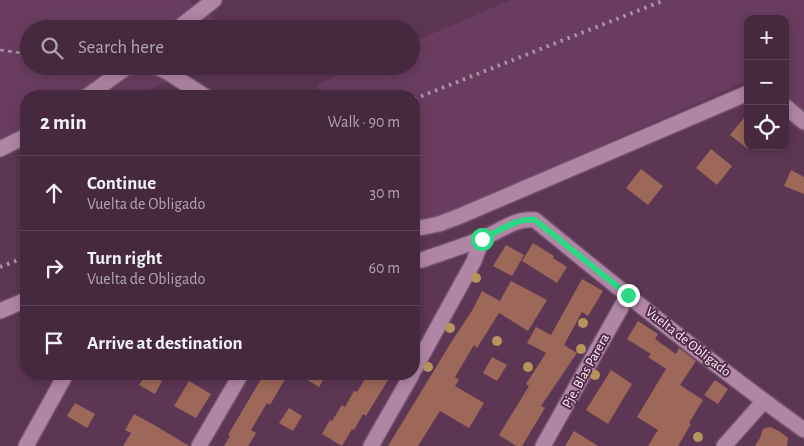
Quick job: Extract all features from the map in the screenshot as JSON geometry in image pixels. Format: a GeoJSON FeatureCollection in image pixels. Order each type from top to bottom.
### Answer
{"type":"FeatureCollection","features":[{"type":"Feature","properties":{"kind":"street"},"geometry":{"type":"LineString","coordinates":[[188,20],[214,0]]}},
{"type":"Feature","properties":{"kind":"street"},"geometry":{"type":"LineString","coordinates":[[96,90],[118,75]]}},
{"type":"Feature","properties":{"kind":"street"},"geometry":{"type":"LineString","coordinates":[[172,75],[196,90]]}},
{"type":"Feature","properties":{"kind":"street"},"geometry":{"type":"LineString","coordinates":[[420,228],[439,224],[460,216],[744,95]]}},
{"type":"Feature","properties":{"kind":"street"},"geometry":{"type":"LineString","coordinates":[[789,109],[804,122]]}},
{"type":"Feature","properties":{"kind":"street"},"geometry":{"type":"LineString","coordinates":[[0,149],[20,139]]}},
{"type":"Feature","properties":{"kind":"street","name":"Vuelta de Obligado"},"geometry":{"type":"LineString","coordinates":[[420,260],[482,239],[518,222],[529,219],[535,220],[628,295],[804,430]]}},
{"type":"Feature","properties":{"kind":"street"},"geometry":{"type":"LineString","coordinates":[[420,359],[474,261],[482,239]]}},
{"type":"Feature","properties":{"kind":"street","name":"Pje. Blas Parera"},"geometry":{"type":"LineString","coordinates":[[543,446],[628,295]]}},
{"type":"Feature","properties":{"kind":"street"},"geometry":{"type":"LineString","coordinates":[[0,310],[20,302]]}},
{"type":"Feature","properties":{"kind":"street"},"geometry":{"type":"LineString","coordinates":[[26,446],[63,380]]}},
{"type":"Feature","properties":{"kind":"street"},"geometry":{"type":"LineString","coordinates":[[200,446],[238,380]]}},
{"type":"Feature","properties":{"kind":"street"},"geometry":{"type":"LineString","coordinates":[[371,446],[409,380]]}},
{"type":"Feature","properties":{"kind":"street"},"geometry":{"type":"LineString","coordinates":[[724,446],[764,401]]}},
{"type":"Feature","properties":{"kind":"path"},"geometry":{"type":"LineString","coordinates":[[0,50],[20,53]]}},
{"type":"Feature","properties":{"kind":"shaded area"},"geometry":{"type":"Polygon","coordinates":[[[0,0],[187,0],[217,20],[20,20],[20,75],[183,75],[149,90],[20,90],[20,147],[0,155],[0,0]]]}},
{"type":"Feature","properties":{"kind":"shaded area"},"geometry":{"type":"Polygon","coordinates":[[[511,0],[804,0],[804,134],[789,122],[789,15],[744,15],[744,85],[742,83],[420,226],[420,90],[319,90],[316,85],[338,75],[420,75],[420,39],[511,0]]]}},
{"type":"Feature","properties":{"kind":"building"},"geometry":{"type":"Polygon","coordinates":[[[744,118],[744,146],[730,135],[744,118]]]}},
{"type":"Feature","properties":{"kind":"building"},"geometry":{"type":"Polygon","coordinates":[[[711,149],[732,166],[717,185],[696,168],[711,149]]]}},
{"type":"Feature","properties":{"kind":"building"},"geometry":{"type":"Polygon","coordinates":[[[641,169],[663,186],[648,205],[626,188],[641,169]]]}},
{"type":"Feature","properties":{"kind":"building"},"geometry":{"type":"Polygon","coordinates":[[[791,170],[804,177],[804,194],[784,186],[791,170]]]}},
{"type":"Feature","properties":{"kind":"building"},"geometry":{"type":"Polygon","coordinates":[[[533,243],[567,267],[557,283],[522,261],[533,243]]]}},
{"type":"Feature","properties":{"kind":"building"},"geometry":{"type":"Polygon","coordinates":[[[506,245],[524,255],[512,276],[493,266],[506,245]]]}},
{"type":"Feature","properties":{"kind":"building"},"geometry":{"type":"Polygon","coordinates":[[[582,279],[603,291],[588,316],[582,312],[564,345],[577,353],[541,406],[545,408],[522,446],[516,446],[499,435],[529,386],[526,384],[546,353],[527,343],[536,327],[551,335],[582,279]]]}},
{"type":"Feature","properties":{"kind":"building"},"geometry":{"type":"Polygon","coordinates":[[[511,281],[547,300],[528,331],[499,313],[477,348],[474,345],[455,377],[459,380],[455,386],[484,403],[469,428],[440,411],[418,446],[388,446],[473,309],[482,291],[500,301],[511,281]]]}},
{"type":"Feature","properties":{"kind":"building"},"geometry":{"type":"Polygon","coordinates":[[[638,321],[658,334],[655,339],[676,354],[679,348],[696,361],[680,385],[703,400],[678,446],[648,446],[658,430],[637,417],[666,369],[648,357],[651,354],[627,339],[638,321]]]}},
{"type":"Feature","properties":{"kind":"building"},"geometry":{"type":"Polygon","coordinates":[[[492,357],[507,365],[497,381],[483,373],[492,357]]]}},
{"type":"Feature","properties":{"kind":"building"},"geometry":{"type":"Polygon","coordinates":[[[611,370],[632,384],[608,424],[586,410],[611,370]]]}},
{"type":"Feature","properties":{"kind":"building"},"geometry":{"type":"Polygon","coordinates":[[[142,380],[162,381],[155,394],[139,385],[142,380]]]}},
{"type":"Feature","properties":{"kind":"building"},"geometry":{"type":"Polygon","coordinates":[[[260,380],[285,380],[270,405],[267,403],[251,430],[256,433],[248,446],[224,446],[230,436],[228,435],[260,380]]]}},
{"type":"Feature","properties":{"kind":"building"},"geometry":{"type":"Polygon","coordinates":[[[308,380],[323,380],[319,387],[308,380]]]}},
{"type":"Feature","properties":{"kind":"building"},"geometry":{"type":"Polygon","coordinates":[[[364,380],[388,380],[366,416],[363,414],[342,446],[322,434],[342,405],[345,407],[354,391],[357,392],[364,380]]]}},
{"type":"Feature","properties":{"kind":"building"},"geometry":{"type":"Polygon","coordinates":[[[715,380],[728,389],[718,404],[704,395],[715,380]]]}},
{"type":"Feature","properties":{"kind":"building"},"geometry":{"type":"Polygon","coordinates":[[[189,381],[211,394],[196,418],[174,406],[189,381]]]}},
{"type":"Feature","properties":{"kind":"building"},"geometry":{"type":"Polygon","coordinates":[[[75,403],[95,414],[87,428],[67,416],[75,403]]]}},
{"type":"Feature","properties":{"kind":"building"},"geometry":{"type":"Polygon","coordinates":[[[289,408],[302,416],[293,431],[279,423],[289,408]]]}},
{"type":"Feature","properties":{"kind":"building"},"geometry":{"type":"Polygon","coordinates":[[[134,414],[189,446],[123,446],[131,433],[125,430],[134,414]]]}},
{"type":"Feature","properties":{"kind":"building"},"geometry":{"type":"Polygon","coordinates":[[[770,427],[788,438],[787,446],[755,446],[763,429],[770,427]]]}},
{"type":"Feature","properties":{"kind":"building"},"geometry":{"type":"Polygon","coordinates":[[[574,431],[598,446],[565,446],[574,431]]]}},
{"type":"Feature","properties":{"kind":"railway"},"geometry":{"type":"LineString","coordinates":[[420,97],[665,0]]}},
{"type":"Feature","properties":{"kind":"railway"},"geometry":{"type":"LineString","coordinates":[[0,267],[20,259]]}},
{"type":"Feature","properties":{"kind":"route"},"geometry":{"type":"LineString","coordinates":[[482,239],[518,222],[529,219],[535,220],[628,295]]}}]}
